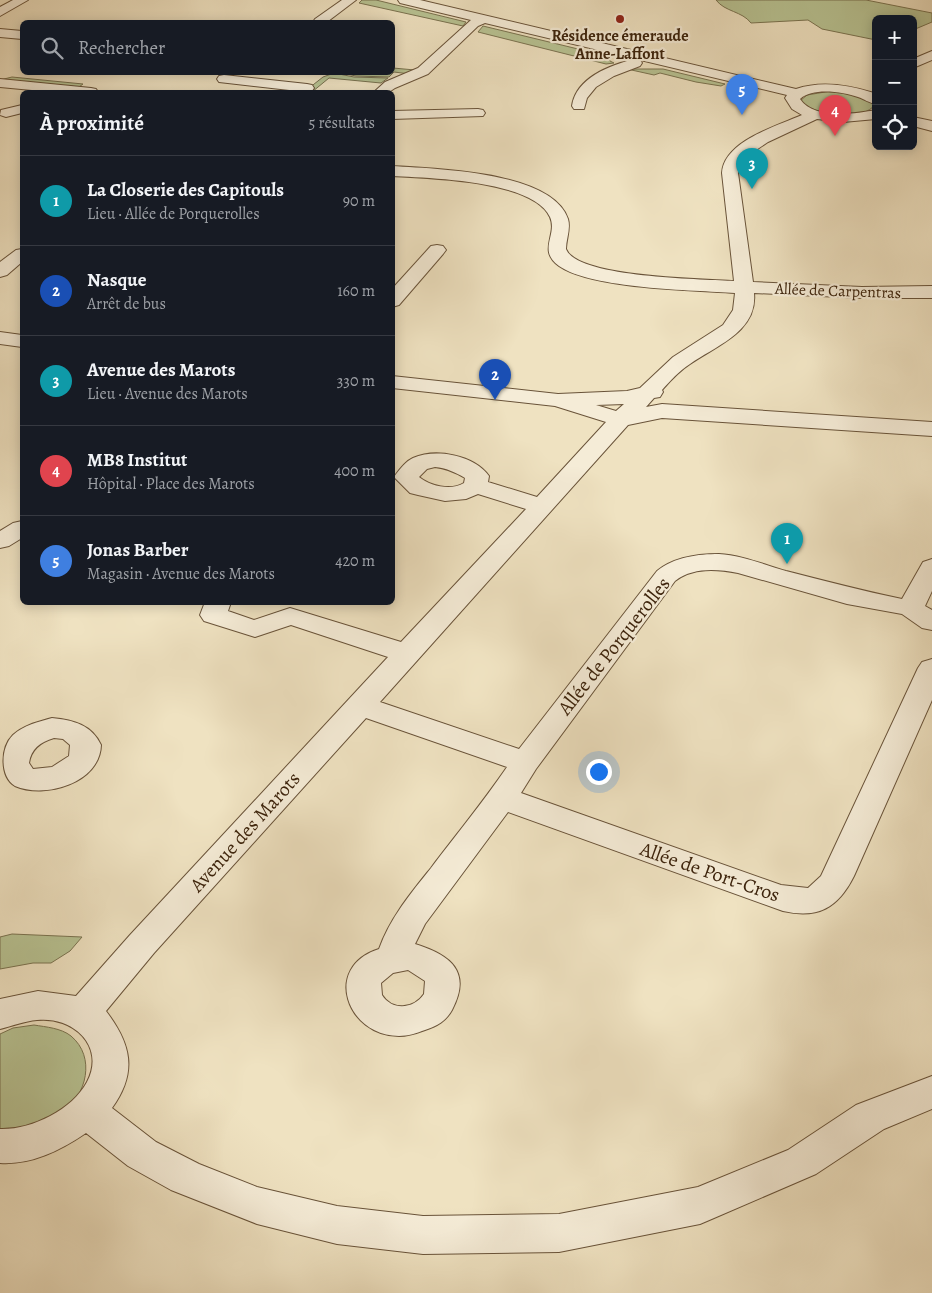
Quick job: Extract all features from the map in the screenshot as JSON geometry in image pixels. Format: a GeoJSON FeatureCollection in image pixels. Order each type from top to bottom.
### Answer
{"type":"FeatureCollection","features":[{"type":"Feature","properties":{"kind":"street"},"geometry":{"type":"LineString","coordinates":[[0,12],[22,0]]}},
{"type":"Feature","properties":{"kind":"street"},"geometry":{"type":"LineString","coordinates":[[322,20],[350,0]]}},
{"type":"Feature","properties":{"kind":"street"},"geometry":{"type":"LineString","coordinates":[[404,0],[424,2],[630,58],[667,62],[796,93],[825,89],[859,92],[872,97]]}},
{"type":"Feature","properties":{"kind":"street"},"geometry":{"type":"LineString","coordinates":[[384,90],[390,85],[423,71],[474,23],[482,19]]}},
{"type":"Feature","properties":{"kind":"street"},"geometry":{"type":"LineString","coordinates":[[0,33],[20,35]]}},
{"type":"Feature","properties":{"kind":"street"},"geometry":{"type":"LineString","coordinates":[[917,62],[932,55]]}},
{"type":"Feature","properties":{"kind":"street"},"geometry":{"type":"LineString","coordinates":[[579,106],[580,98],[596,80],[630,58]]}},
{"type":"Feature","properties":{"kind":"street"},"geometry":{"type":"LineString","coordinates":[[211,88],[228,76],[307,88]]}},
{"type":"Feature","properties":{"kind":"street"},"geometry":{"type":"LineString","coordinates":[[0,82],[48,90]]}},
{"type":"Feature","properties":{"kind":"street"},"geometry":{"type":"LineString","coordinates":[[859,92],[872,85]]}},
{"type":"Feature","properties":{"kind":"street"},"geometry":{"type":"LineString","coordinates":[[796,93],[792,98],[794,104],[801,110],[814,114],[848,117],[872,114]]}},
{"type":"Feature","properties":{"kind":"street"},"geometry":{"type":"LineString","coordinates":[[6,113],[20,110]]}},
{"type":"Feature","properties":{"kind":"street"},"geometry":{"type":"LineString","coordinates":[[395,115],[478,113]]}},
{"type":"Feature","properties":{"kind":"street","name":"Avenue des Marots"},"geometry":{"type":"LineString","coordinates":[[83,1013],[142,944],[624,417],[679,362],[732,328],[743,313],[745,305],[730,173],[731,164],[735,157],[745,149],[814,114]]}},
{"type":"Feature","properties":{"kind":"street"},"geometry":{"type":"LineString","coordinates":[[917,122],[932,126]]}},
{"type":"Feature","properties":{"kind":"street","name":"Allée de Carpentras"},"geometry":{"type":"LineString","coordinates":[[395,171],[476,178],[508,185],[533,194],[550,206],[560,220],[561,226],[556,251],[567,263],[588,272],[633,279],[744,287],[882,294],[932,292]]}},
{"type":"Feature","properties":{"kind":"street"},"geometry":{"type":"LineString","coordinates":[[395,298],[436,250]]}},
{"type":"Feature","properties":{"kind":"street"},"geometry":{"type":"LineString","coordinates":[[0,270],[20,255]]}},
{"type":"Feature","properties":{"kind":"street"},"geometry":{"type":"LineString","coordinates":[[0,338],[20,341]]}},
{"type":"Feature","properties":{"kind":"street"},"geometry":{"type":"LineString","coordinates":[[395,382],[558,400],[594,400],[627,397],[650,392],[660,394],[704,413]]}},
{"type":"Feature","properties":{"kind":"street"},"geometry":{"type":"LineString","coordinates":[[558,400],[624,417],[662,411],[932,429]]}},
{"type":"Feature","properties":{"kind":"street"},"geometry":{"type":"LineString","coordinates":[[594,400],[612,402],[623,406],[624,417]]}},
{"type":"Feature","properties":{"kind":"street"},"geometry":{"type":"LineString","coordinates":[[867,424],[932,439]]}},
{"type":"Feature","properties":{"kind":"street"},"geometry":{"type":"LineString","coordinates":[[474,486],[543,506]]}},
{"type":"Feature","properties":{"kind":"street"},"geometry":{"type":"LineString","coordinates":[[0,540],[20,529]]}},
{"type":"Feature","properties":{"kind":"street","name":"Allée de Porquerolles"},"geometry":{"type":"LineString","coordinates":[[394,957],[401,936],[413,915],[502,798],[525,762],[666,576],[680,567],[699,562],[725,563],[921,615],[932,567]]}},
{"type":"Feature","properties":{"kind":"street"},"geometry":{"type":"LineString","coordinates":[[217,605],[214,615],[254,629],[294,609],[409,654]]}},
{"type":"Feature","properties":{"kind":"street","name":"Allée de Port-Cros"},"geometry":{"type":"LineString","coordinates":[[502,798],[769,894],[798,900],[815,899],[822,896],[830,887],[858,831],[932,668]]}},
{"type":"Feature","properties":{"kind":"street"},"geometry":{"type":"LineString","coordinates":[[361,706],[525,762]]}},
{"type":"Feature","properties":{"kind":"street"},"geometry":{"type":"LineString","coordinates":[[0,1014],[17,1008],[49,1004],[83,1013],[100,1027],[109,1043],[111,1059],[106,1083],[87,1112],[67,1128],[42,1140],[25,1144],[0,1146]]}},
{"type":"Feature","properties":{"kind":"street"},"geometry":{"type":"LineString","coordinates":[[87,1112],[142,1154],[184,1177],[257,1205],[337,1224],[424,1235],[559,1233],[700,1205],[802,1162],[870,1117],[932,1092]]}},
{"type":"Feature","properties":{"kind":"green space"},"geometry":{"type":"Polygon","coordinates":[[[362,0],[376,0],[466,22],[463,26],[359,3],[362,0]]]}},
{"type":"Feature","properties":{"kind":"green space"},"geometry":{"type":"Polygon","coordinates":[[[716,0],[866,0],[932,13],[932,22],[917,28],[917,15],[872,15],[872,39],[822,29],[808,20],[751,23],[743,16],[716,0]]]}},
{"type":"Feature","properties":{"kind":"green space"},"geometry":{"type":"Polygon","coordinates":[[[483,26],[607,56],[614,63],[606,64],[478,32],[483,26]]]}},
{"type":"Feature","properties":{"kind":"green space"},"geometry":{"type":"Polygon","coordinates":[[[395,68],[415,70],[410,74],[395,72],[395,68]]]}},
{"type":"Feature","properties":{"kind":"green space"},"geometry":{"type":"Polygon","coordinates":[[[627,69],[663,69],[725,84],[721,86],[660,73],[654,75],[627,69]]]}},
{"type":"Feature","properties":{"kind":"green space"},"geometry":{"type":"Polygon","coordinates":[[[344,75],[388,78],[381,83],[329,78],[314,90],[307,90],[323,77],[344,75]]]}},
{"type":"Feature","properties":{"kind":"green space"},"geometry":{"type":"Polygon","coordinates":[[[351,75],[391,75],[389,77],[351,75]]]}},
{"type":"Feature","properties":{"kind":"green space"},"geometry":{"type":"Polygon","coordinates":[[[12,77],[83,84],[79,87],[0,80],[12,77]]]}},
{"type":"Feature","properties":{"kind":"green space"},"geometry":{"type":"Polygon","coordinates":[[[831,91],[853,94],[872,102],[872,108],[866,112],[857,114],[836,115],[825,113],[815,110],[800,101],[807,95],[831,91]]]}},
{"type":"Feature","properties":{"kind":"green space"},"geometry":{"type":"Polygon","coordinates":[[[12,934],[82,937],[70,951],[51,963],[33,963],[0,969],[0,937],[12,934]]]}},
{"type":"Feature","properties":{"kind":"green space"},"geometry":{"type":"Polygon","coordinates":[[[34,1025],[63,1031],[71,1036],[79,1045],[84,1054],[86,1065],[82,1086],[71,1105],[57,1116],[0,1135],[0,1034],[13,1028],[34,1025]]]}},
{"type":"Feature","properties":{"kind":"place","name":"Résidence émeraude Anne-Laffont"},"geometry":{"type":"Point","coordinates":[620,19]}},
{"type":"Feature","properties":{"kind":"place","name":"Jonas Barber"},"geometry":{"type":"Point","coordinates":[742,115]}},
{"type":"Feature","properties":{"kind":"place","name":"MB8 Institut"},"geometry":{"type":"Point","coordinates":[835,136]}},
{"type":"Feature","properties":{"kind":"place","name":"Avenue des Marots"},"geometry":{"type":"Point","coordinates":[752,189]}},
{"type":"Feature","properties":{"kind":"place","name":"Nasque"},"geometry":{"type":"Point","coordinates":[495,400]}},
{"type":"Feature","properties":{"kind":"place","name":"La Closerie des Capitouls"},"geometry":{"type":"Point","coordinates":[787,564]}}]}
